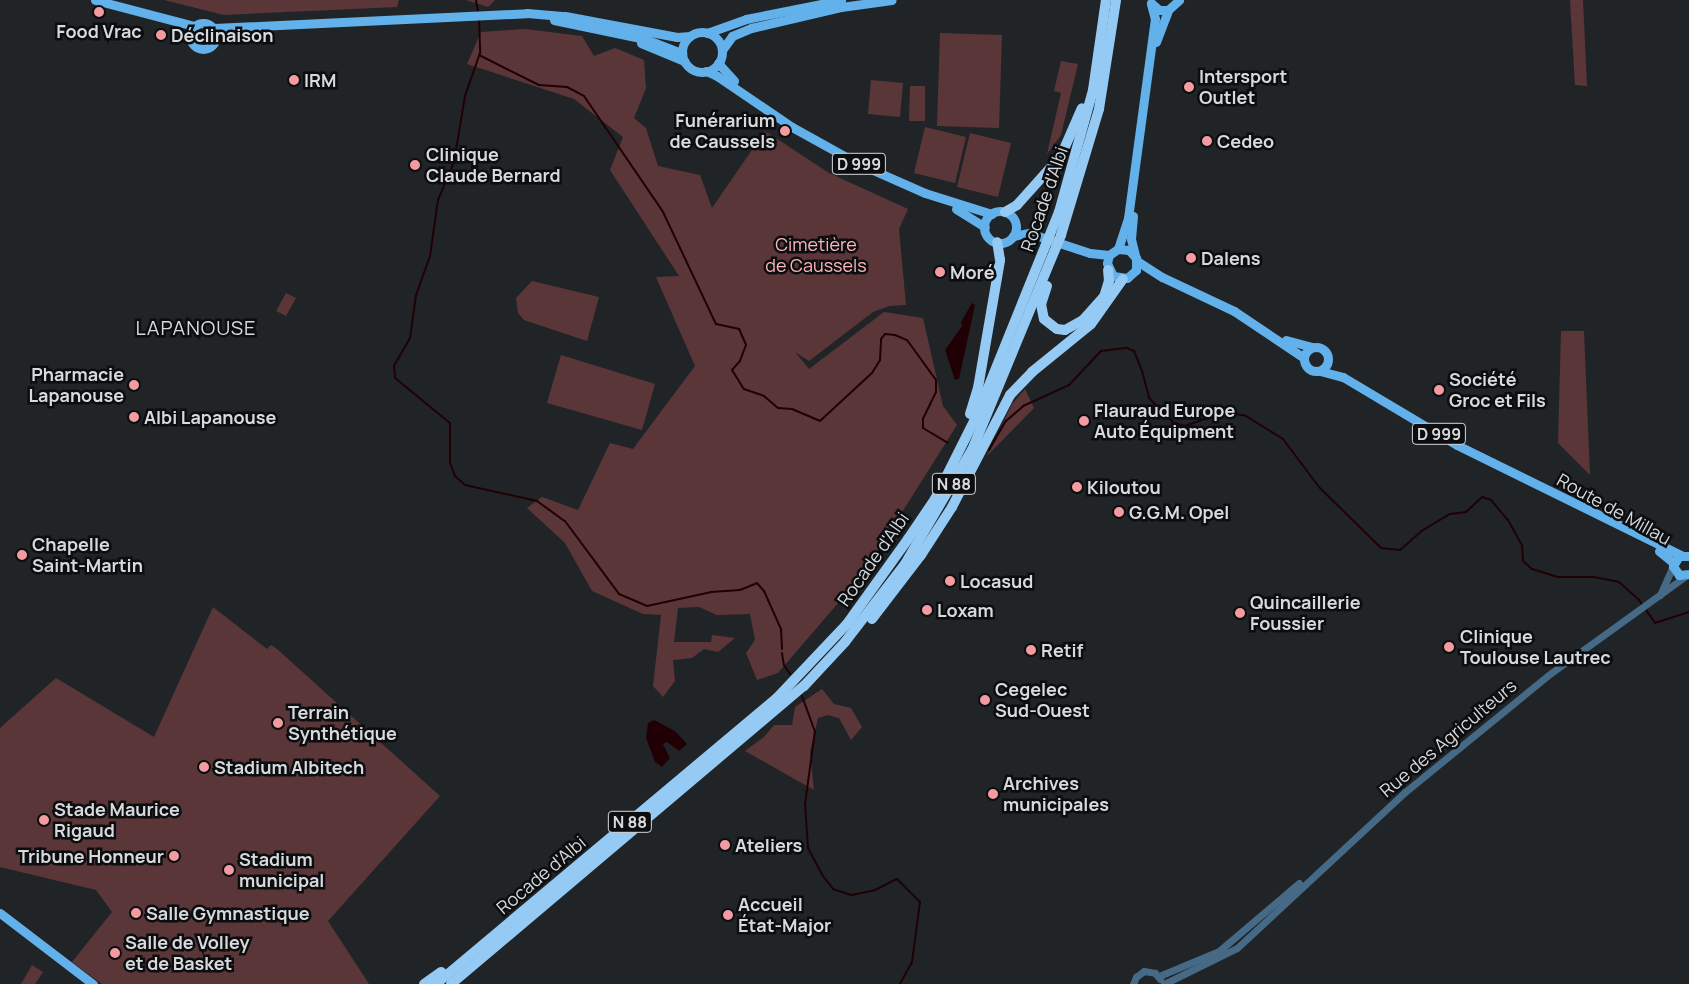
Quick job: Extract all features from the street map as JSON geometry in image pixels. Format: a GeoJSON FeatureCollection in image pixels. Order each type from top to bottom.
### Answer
{"type":"FeatureCollection","features":[{"type":"Feature","properties":{"kind":"highway","name":"Rocade d'Albi"},"geometry":{"type":"LineString","coordinates":[[732,744],[847,624],[935,499],[958,456],[1062,204],[1083,132],[1101,45],[1106,0]]}},
{"type":"Feature","properties":{"kind":"highway","name":"Rocade d'Albi"},"geometry":{"type":"LineString","coordinates":[[436,984],[804,686],[882,595],[950,491],[983,425],[1054,251],[1076,192],[1100,109],[1116,0]]}},
{"type":"Feature","properties":{"kind":"highway"},"geometry":{"type":"LineString","coordinates":[[1005,212],[1017,205],[1065,148],[1078,122],[1094,57],[1101,45]]}},
{"type":"Feature","properties":{"kind":"highway"},"geometry":{"type":"LineString","coordinates":[[958,456],[978,388],[1000,260],[997,242]]}},
{"type":"Feature","properties":{"kind":"highway"},"geometry":{"type":"LineString","coordinates":[[1054,251],[1055,262],[1041,312],[1044,319],[1057,329],[1074,327],[1091,312],[1107,290],[1108,268]]}},
{"type":"Feature","properties":{"kind":"highway"},"geometry":{"type":"LineString","coordinates":[[804,686],[850,645],[921,555],[961,490],[1010,395],[1026,377],[1091,324],[1128,277]]}},
{"type":"Feature","properties":{"kind":"highway","name":"Rocade d'Albi"},"geometry":{"type":"LineString","coordinates":[[451,984],[722,752]]}},
{"type":"Feature","properties":{"kind":"highway"},"geometry":{"type":"LineString","coordinates":[[424,984],[454,963],[466,959]]}},
{"type":"Feature","properties":{"kind":"main road"},"geometry":{"type":"LineString","coordinates":[[94,0],[183,23],[192,29]]}},
{"type":"Feature","properties":{"kind":"main road"},"geometry":{"type":"LineString","coordinates":[[192,29],[207,23],[214,28],[492,14],[565,16],[677,37],[707,32],[746,19],[841,0]]}},
{"type":"Feature","properties":{"kind":"main road"},"geometry":{"type":"LineString","coordinates":[[492,14],[560,21],[608,30],[683,57],[695,70],[706,71],[718,63],[722,50],[732,36],[751,28],[842,7],[892,0]]}},
{"type":"Feature","properties":{"kind":"main road"},"geometry":{"type":"LineString","coordinates":[[1128,277],[1136,258],[1131,239],[1145,107],[1157,39],[1168,10],[1180,0]]}},
{"type":"Feature","properties":{"kind":"main road"},"geometry":{"type":"LineString","coordinates":[[1150,2],[1168,10]]}},
{"type":"Feature","properties":{"kind":"main road"},"geometry":{"type":"LineString","coordinates":[[1031,233],[1013,236],[997,242],[988,237],[985,227],[992,214],[1005,212],[1016,224],[1031,233],[1090,253],[1110,255],[1118,249],[1131,200],[1142,98],[1155,19],[1150,2]]}},
{"type":"Feature","properties":{"kind":"main road"},"geometry":{"type":"LineString","coordinates":[[192,29],[193,44],[200,49],[210,48],[216,39],[227,34],[295,25]]}},
{"type":"Feature","properties":{"kind":"main road"},"geometry":{"type":"LineString","coordinates":[[214,28],[216,39]]}},
{"type":"Feature","properties":{"kind":"main road"},"geometry":{"type":"LineString","coordinates":[[707,32],[717,39],[722,50]]}},
{"type":"Feature","properties":{"kind":"main road"},"geometry":{"type":"LineString","coordinates":[[683,57],[690,36]]}},
{"type":"Feature","properties":{"kind":"main road","name":"D 999"},"geometry":{"type":"LineString","coordinates":[[718,63],[728,76],[802,132]]}},
{"type":"Feature","properties":{"kind":"main road","name":"D 999"},"geometry":{"type":"LineString","coordinates":[[706,71],[802,132],[858,163],[925,192],[992,214]]}},
{"type":"Feature","properties":{"kind":"main road","name":"D 999"},"geometry":{"type":"LineString","coordinates":[[925,192],[985,227]]}},
{"type":"Feature","properties":{"kind":"main road"},"geometry":{"type":"LineString","coordinates":[[1013,236],[1016,224]]}},
{"type":"Feature","properties":{"kind":"main road"},"geometry":{"type":"LineString","coordinates":[[1118,249],[1129,250],[1136,258],[1162,277],[1207,296],[1267,332],[1304,358],[1308,368],[1320,371],[1327,366],[1328,357],[1324,349],[1312,347],[1267,332]]}},
{"type":"Feature","properties":{"kind":"main road"},"geometry":{"type":"LineString","coordinates":[[1090,253],[1108,268],[1113,276],[1162,277]]}},
{"type":"Feature","properties":{"kind":"main road"},"geometry":{"type":"LineString","coordinates":[[1108,268],[1110,255]]}},
{"type":"Feature","properties":{"kind":"main road"},"geometry":{"type":"LineString","coordinates":[[1304,358],[1312,347]]}},
{"type":"Feature","properties":{"kind":"main road","name":"Route de Millau"},"geometry":{"type":"LineString","coordinates":[[1328,357],[1343,377]]}},
{"type":"Feature","properties":{"kind":"main road","name":"Route de Millau"},"geometry":{"type":"LineString","coordinates":[[1320,371],[1343,377],[1457,445],[1662,553],[1674,564],[1676,573],[1688,575]]}},
{"type":"Feature","properties":{"kind":"main road","name":"Route de Millau"},"geometry":{"type":"LineString","coordinates":[[1538,486],[1686,554]]}},
{"type":"Feature","properties":{"kind":"main road"},"geometry":{"type":"LineString","coordinates":[[1674,564],[1686,554]]}},
{"type":"Feature","properties":{"kind":"main road"},"geometry":{"type":"LineString","coordinates":[[0,913],[93,984]]}},
{"type":"Feature","properties":{"kind":"street"},"geometry":{"type":"LineString","coordinates":[[1658,599],[1674,564]]}},
{"type":"Feature","properties":{"kind":"street"},"geometry":{"type":"LineString","coordinates":[[1658,599],[1688,575]]}},
{"type":"Feature","properties":{"kind":"street","name":"Rue des Agriculteurs"},"geometry":{"type":"LineString","coordinates":[[1133,984],[1136,977],[1144,971],[1159,976],[1164,984],[1237,948],[1395,801],[1547,676],[1658,599]]}},
{"type":"Feature","properties":{"kind":"street","name":"Rue des Agriculteurs"},"geometry":{"type":"LineString","coordinates":[[1159,976],[1219,952],[1316,869],[1330,861]]}},
{"type":"Feature","properties":{"kind":"green space"},"geometry":{"type":"Polygon","coordinates":[[[164,0],[399,0],[397,7],[224,15],[164,0]]]}},
{"type":"Feature","properties":{"kind":"green space"},"geometry":{"type":"Polygon","coordinates":[[[466,0],[495,0],[488,7],[466,0]]]}},
{"type":"Feature","properties":{"kind":"green space"},"geometry":{"type":"Polygon","coordinates":[[[1570,0],[1583,0],[1587,86],[1575,85],[1570,0]]]}},
{"type":"Feature","properties":{"kind":"green space","name":"Cimetière de Caussels"},"geometry":{"type":"Polygon","coordinates":[[[525,29],[582,36],[594,56],[615,48],[644,60],[646,88],[634,118],[646,128],[658,166],[700,175],[712,208],[765,131],[829,173],[908,209],[899,229],[906,305],[889,306],[873,312],[809,361],[795,352],[809,369],[884,312],[923,318],[943,406],[957,425],[863,574],[778,673],[757,680],[746,653],[755,640],[750,614],[717,615],[699,607],[678,608],[674,642],[711,642],[712,635],[735,638],[718,652],[704,649],[692,658],[673,660],[675,681],[663,697],[653,686],[661,615],[643,614],[592,591],[565,543],[527,508],[542,497],[578,510],[610,443],[633,449],[695,366],[656,277],[679,276],[610,170],[623,137],[574,99],[467,64],[481,32],[525,29]]]}},
{"type":"Feature","properties":{"kind":"green space"},"geometry":{"type":"Polygon","coordinates":[[[940,33],[1002,35],[999,128],[937,126],[940,33]]]}},
{"type":"Feature","properties":{"kind":"green space"},"geometry":{"type":"Polygon","coordinates":[[[1061,61],[1078,64],[1061,135],[1047,154],[1061,93],[1054,91],[1061,61]]]}},
{"type":"Feature","properties":{"kind":"green space"},"geometry":{"type":"Polygon","coordinates":[[[871,80],[903,83],[900,117],[868,114],[871,80]]]}},
{"type":"Feature","properties":{"kind":"green space"},"geometry":{"type":"Polygon","coordinates":[[[910,86],[925,86],[925,121],[909,121],[910,86]]]}},
{"type":"Feature","properties":{"kind":"green space"},"geometry":{"type":"Polygon","coordinates":[[[925,127],[966,137],[955,183],[914,173],[925,127]]]}},
{"type":"Feature","properties":{"kind":"green space"},"geometry":{"type":"Polygon","coordinates":[[[970,133],[1011,143],[998,197],[957,187],[970,133]]]}},
{"type":"Feature","properties":{"kind":"green space"},"geometry":{"type":"Polygon","coordinates":[[[532,281],[599,297],[587,341],[524,320],[518,313],[516,298],[532,281]]]}},
{"type":"Feature","properties":{"kind":"green space"},"geometry":{"type":"Polygon","coordinates":[[[286,293],[296,298],[286,316],[276,311],[286,293]]]}},
{"type":"Feature","properties":{"kind":"green space"},"geometry":{"type":"Polygon","coordinates":[[[1561,331],[1584,331],[1590,475],[1558,443],[1561,331]]]}},
{"type":"Feature","properties":{"kind":"green space"},"geometry":{"type":"Polygon","coordinates":[[[561,355],[655,384],[642,430],[547,403],[561,355]]]}},
{"type":"Feature","properties":{"kind":"green space"},"geometry":{"type":"Polygon","coordinates":[[[1025,389],[1034,408],[987,456],[1012,404],[1025,389]]]}},
{"type":"Feature","properties":{"kind":"green space","name":"Stadium Albitech"},"geometry":{"type":"Polygon","coordinates":[[[213,607],[267,649],[271,645],[277,649],[440,796],[328,921],[369,984],[102,984],[72,962],[112,912],[96,890],[0,867],[0,728],[56,678],[154,737],[213,607]]]}},
{"type":"Feature","properties":{"kind":"green space"},"geometry":{"type":"Polygon","coordinates":[[[822,689],[834,704],[851,708],[862,727],[851,740],[839,718],[828,715],[818,718],[810,752],[814,790],[745,751],[764,737],[774,725],[792,725],[795,707],[822,689]]]}},
{"type":"Feature","properties":{"kind":"green space"},"geometry":{"type":"Polygon","coordinates":[[[32,965],[43,972],[35,984],[21,984],[32,965]]]}},
{"type":"Feature","properties":{"kind":"shaded area"},"geometry":{"type":"Polygon","coordinates":[[[972,303],[975,305],[959,379],[955,380],[945,350],[962,326],[961,322],[972,303]]]}},
{"type":"Feature","properties":{"kind":"shaded area"},"geometry":{"type":"Polygon","coordinates":[[[654,720],[675,731],[687,744],[679,751],[667,742],[663,744],[670,758],[662,767],[655,762],[646,738],[648,723],[654,720]]]}},
{"type":"Feature","properties":{"kind":"waterway"},"geometry":{"type":"LineString","coordinates":[[476,0],[478,13]]}},
{"type":"Feature","properties":{"kind":"waterway"},"geometry":{"type":"LineString","coordinates":[[479,18],[480,53],[465,96],[454,162],[438,200],[430,256],[416,295],[410,338],[394,366],[395,378],[450,423],[450,463],[455,476],[465,485],[537,501],[565,521],[619,594],[647,606],[711,592],[740,590],[757,583],[764,591],[781,629],[782,649]]}},
{"type":"Feature","properties":{"kind":"waterway"},"geometry":{"type":"LineString","coordinates":[[479,55],[539,85],[567,87],[584,96],[663,212],[716,324],[739,329],[746,345],[740,361],[732,370],[744,389],[764,396],[778,408],[792,409],[820,421],[872,373],[880,360],[881,339],[885,334],[895,335],[907,340],[936,380],[936,392],[923,419],[923,428],[948,443]]}},
{"type":"Feature","properties":{"kind":"waterway"},"geometry":{"type":"LineString","coordinates":[[989,450],[1006,421],[1023,406],[1069,385],[1101,351],[1127,348],[1134,351],[1142,371],[1149,398],[1174,423],[1185,426],[1224,412],[1246,416],[1283,439],[1319,487],[1381,548],[1400,550],[1423,530],[1450,514],[1466,512],[1482,497],[1491,500],[1508,520],[1522,545],[1523,561],[1532,569],[1559,577],[1594,577],[1619,582],[1639,600],[1655,623],[1689,612]]}},
{"type":"Feature","properties":{"kind":"waterway"},"geometry":{"type":"LineString","coordinates":[[782,653],[784,665],[790,674]]}},
{"type":"Feature","properties":{"kind":"waterway"},"geometry":{"type":"LineString","coordinates":[[802,696],[815,731],[805,804],[808,848],[823,876],[833,889],[852,895],[875,890],[897,879],[920,902],[912,962],[900,984]]}},
{"type":"Feature","properties":{"kind":"place","name":"Food Vrac"},"geometry":{"type":"Point","coordinates":[99,12]}},
{"type":"Feature","properties":{"kind":"place","name":"Déclinaison"},"geometry":{"type":"Point","coordinates":[161,35]}},
{"type":"Feature","properties":{"kind":"place","name":"IRM"},"geometry":{"type":"Point","coordinates":[294,80]}},
{"type":"Feature","properties":{"kind":"place","name":"Intersport Outlet"},"geometry":{"type":"Point","coordinates":[1189,87]}},
{"type":"Feature","properties":{"kind":"place","name":"Funérarium de Caussels"},"geometry":{"type":"Point","coordinates":[785,131]}},
{"type":"Feature","properties":{"kind":"place","name":"Cedeo"},"geometry":{"type":"Point","coordinates":[1207,141]}},
{"type":"Feature","properties":{"kind":"place","name":"Clinique Claude Bernard"},"geometry":{"type":"Point","coordinates":[415,165]}},
{"type":"Feature","properties":{"kind":"place","name":"Dalens"},"geometry":{"type":"Point","coordinates":[1191,258]}},
{"type":"Feature","properties":{"kind":"place","name":"Moré"},"geometry":{"type":"Point","coordinates":[940,272]}},
{"type":"Feature","properties":{"kind":"place","name":"Pharmacie Lapanouse"},"geometry":{"type":"Point","coordinates":[134,385]}},
{"type":"Feature","properties":{"kind":"place","name":"Société Groc et Fils"},"geometry":{"type":"Point","coordinates":[1439,390]}},
{"type":"Feature","properties":{"kind":"place","name":"Albi Lapanouse"},"geometry":{"type":"Point","coordinates":[134,417]}},
{"type":"Feature","properties":{"kind":"place","name":"Flauraud Europe Auto Équipment"},"geometry":{"type":"Point","coordinates":[1084,421]}},
{"type":"Feature","properties":{"kind":"place","name":"Kiloutou"},"geometry":{"type":"Point","coordinates":[1077,487]}},
{"type":"Feature","properties":{"kind":"place","name":"G.G.M. Opel"},"geometry":{"type":"Point","coordinates":[1119,512]}},
{"type":"Feature","properties":{"kind":"place","name":"Chapelle Saint-Martin"},"geometry":{"type":"Point","coordinates":[22,555]}},
{"type":"Feature","properties":{"kind":"place","name":"Locasud"},"geometry":{"type":"Point","coordinates":[950,581]}},
{"type":"Feature","properties":{"kind":"place","name":"Loxam"},"geometry":{"type":"Point","coordinates":[927,610]}},
{"type":"Feature","properties":{"kind":"place","name":"Quincaillerie Foussier"},"geometry":{"type":"Point","coordinates":[1240,613]}},
{"type":"Feature","properties":{"kind":"place","name":"Clinique Toulouse Lautrec"},"geometry":{"type":"Point","coordinates":[1449,647]}},
{"type":"Feature","properties":{"kind":"place","name":"Retif"},"geometry":{"type":"Point","coordinates":[1031,650]}},
{"type":"Feature","properties":{"kind":"place","name":"Cegelec Sud-Ouest"},"geometry":{"type":"Point","coordinates":[985,700]}},
{"type":"Feature","properties":{"kind":"place","name":"Terrain Synthétique"},"geometry":{"type":"Point","coordinates":[278,723]}},
{"type":"Feature","properties":{"kind":"place","name":"Stadium Albitech"},"geometry":{"type":"Point","coordinates":[204,767]}},
{"type":"Feature","properties":{"kind":"place","name":"Archives municipales"},"geometry":{"type":"Point","coordinates":[993,794]}},
{"type":"Feature","properties":{"kind":"place","name":"Stade Maurice Rigaud"},"geometry":{"type":"Point","coordinates":[44,820]}},
{"type":"Feature","properties":{"kind":"place","name":"Ateliers"},"geometry":{"type":"Point","coordinates":[725,845]}},
{"type":"Feature","properties":{"kind":"place","name":"Tribune Honneur"},"geometry":{"type":"Point","coordinates":[174,856]}},
{"type":"Feature","properties":{"kind":"place","name":"Stadium municipal"},"geometry":{"type":"Point","coordinates":[229,870]}},
{"type":"Feature","properties":{"kind":"place","name":"Salle Gymnastique"},"geometry":{"type":"Point","coordinates":[136,913]}},
{"type":"Feature","properties":{"kind":"place","name":"Accueil État-Major"},"geometry":{"type":"Point","coordinates":[728,915]}},
{"type":"Feature","properties":{"kind":"place","name":"Salle de Volley et de Basket"},"geometry":{"type":"Point","coordinates":[115,953]}},
{"type":"Feature","properties":{"kind":"district","name":"LAPANOUSE"},"geometry":{"type":"Point","coordinates":[196,327]}}]}
